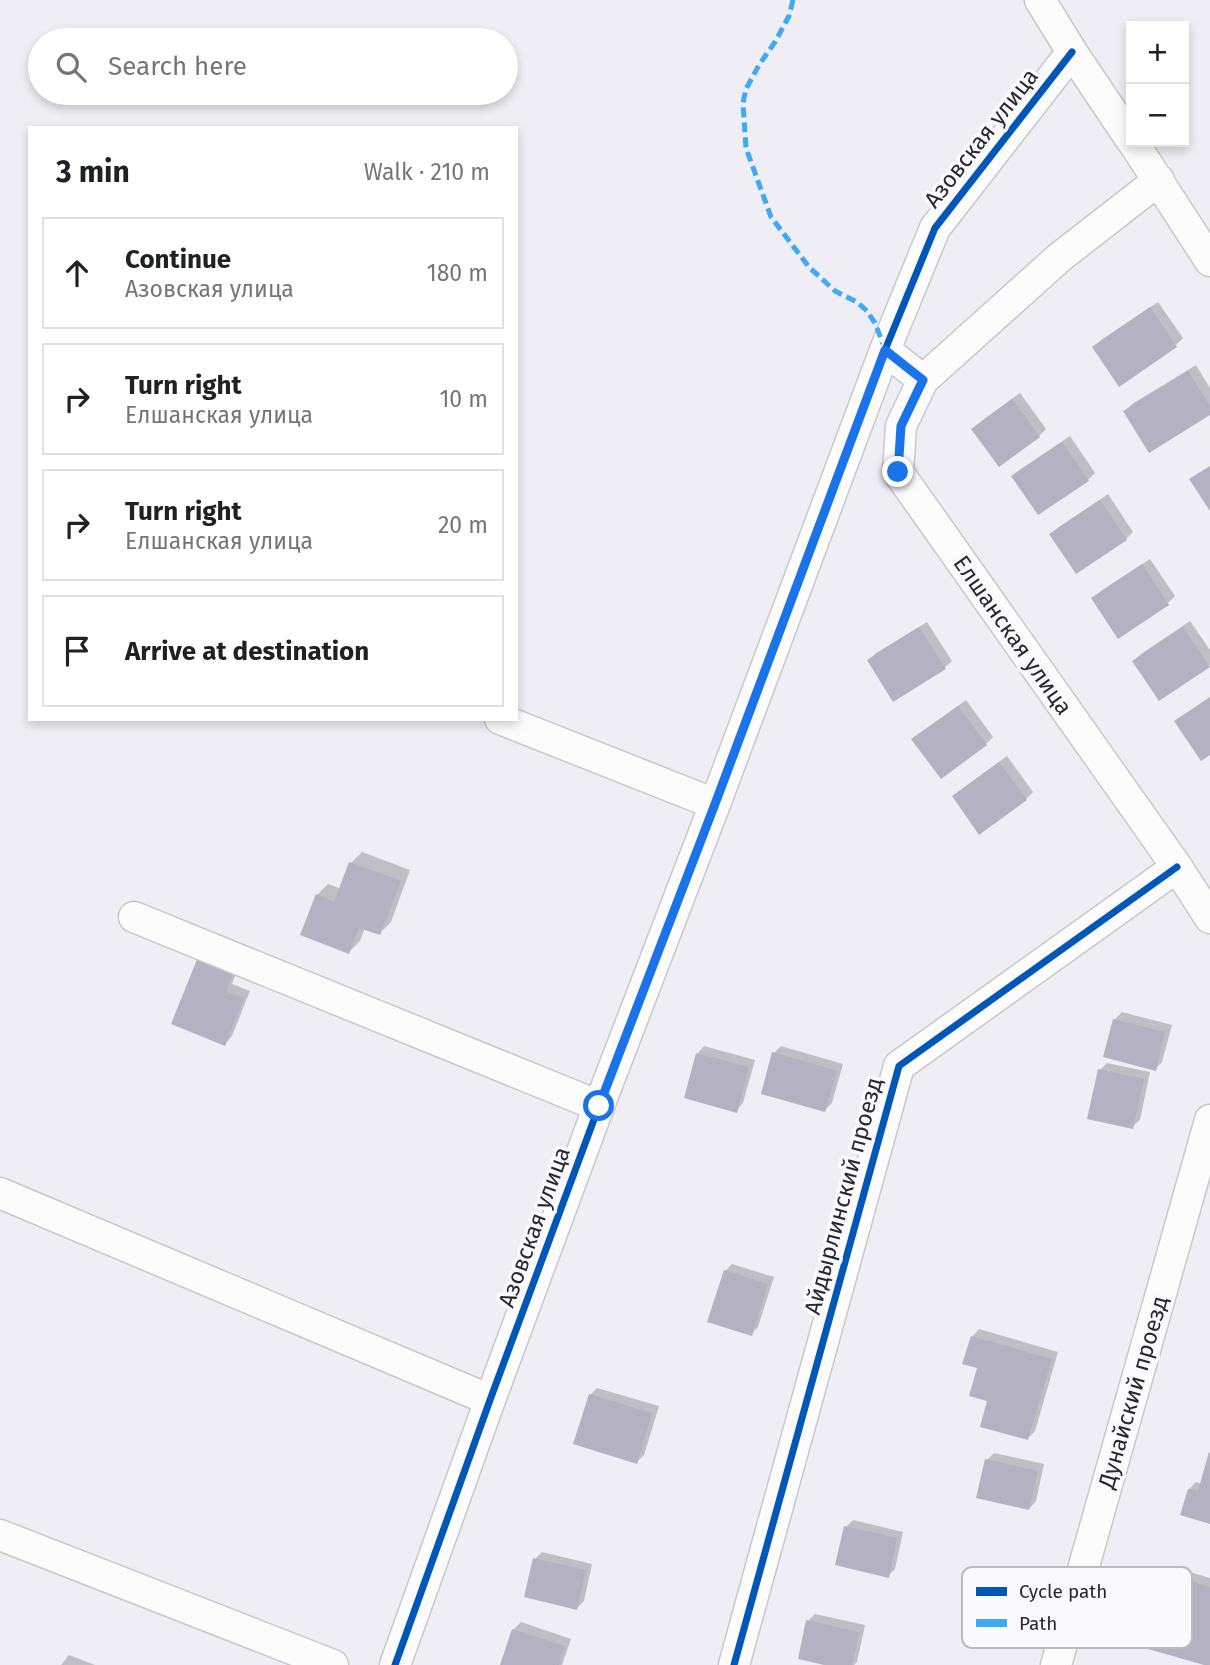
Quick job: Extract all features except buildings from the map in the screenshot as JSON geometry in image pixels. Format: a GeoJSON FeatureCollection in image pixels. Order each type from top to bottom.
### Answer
{"type":"FeatureCollection","features":[{"type":"Feature","properties":{"kind":"street"},"geometry":{"type":"LineString","coordinates":[[1040,0],[1126,132]]}},
{"type":"Feature","properties":{"kind":"street","name":"Азовская улица"},"geometry":{"type":"LineString","coordinates":[[395,1665],[599,1106],[885,350],[935,228],[1072,52]]}},
{"type":"Feature","properties":{"kind":"street"},"geometry":{"type":"LineString","coordinates":[[1136,147],[1210,261]]}},
{"type":"Feature","properties":{"kind":"street"},"geometry":{"type":"LineString","coordinates":[[885,350],[923,380],[1060,257],[1159,180]]}},
{"type":"Feature","properties":{"kind":"street","name":"Елшанская улица"},"geometry":{"type":"LineString","coordinates":[[923,380],[901,426],[898,472],[1177,867],[1210,918]]}},
{"type":"Feature","properties":{"kind":"street"},"geometry":{"type":"LineString","coordinates":[[505,721],[715,804]]}},
{"type":"Feature","properties":{"kind":"street","name":"Айдырлинский проезд"},"geometry":{"type":"LineString","coordinates":[[734,1665],[899,1066],[1177,867]]}},
{"type":"Feature","properties":{"kind":"street"},"geometry":{"type":"LineString","coordinates":[[134,917],[599,1106]]}},
{"type":"Feature","properties":{"kind":"street","name":"Дунайский проезд"},"geometry":{"type":"LineString","coordinates":[[1084,1567],[1210,1120]]}},
{"type":"Feature","properties":{"kind":"street"},"geometry":{"type":"LineString","coordinates":[[0,1193],[490,1401]]}},
{"type":"Feature","properties":{"kind":"street"},"geometry":{"type":"LineString","coordinates":[[0,1535],[333,1665]]}},
{"type":"Feature","properties":{"kind":"street","name":"Дунайский проезд"},"geometry":{"type":"LineString","coordinates":[[1056,1665],[1061,1648]]}},
{"type":"Feature","properties":{"kind":"marked path"},"geometry":{"type":"LineString","coordinates":[[793,0],[789,16],[746,89],[743,103],[746,148],[771,217],[809,267],[835,291],[857,302],[867,311],[885,349]]}},
{"type":"Feature","properties":{"kind":"cycle path"},"geometry":{"type":"LineString","coordinates":[[395,1665],[599,1106],[885,350],[935,228],[1072,52]]}},
{"type":"Feature","properties":{"kind":"cycle path"},"geometry":{"type":"LineString","coordinates":[[734,1665],[899,1066],[1177,867]]}},
{"type":"Feature","properties":{"kind":"route"},"geometry":{"type":"LineString","coordinates":[[599,1106],[885,350],[923,380],[901,426],[898,472]]}}]}
